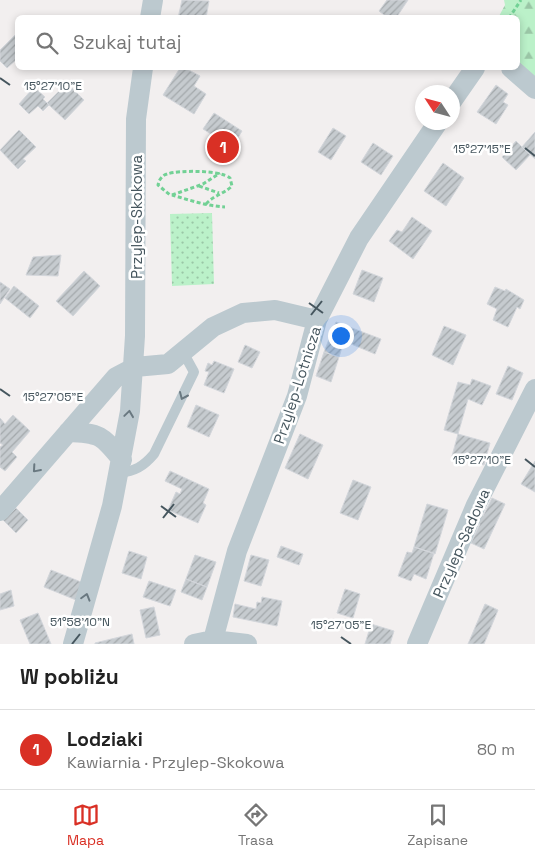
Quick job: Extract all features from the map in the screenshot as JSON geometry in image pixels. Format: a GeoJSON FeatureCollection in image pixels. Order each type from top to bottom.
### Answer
{"type":"FeatureCollection","features":[{"type":"Feature","properties":{"kind":"street"},"geometry":{"type":"LineString","coordinates":[[150,15],[153,0]]}},
{"type":"Feature","properties":{"kind":"street","name":"Przylep-Skokowa"},"geometry":{"type":"LineString","coordinates":[[73,644],[120,467],[135,367],[136,119],[142,70]]}},
{"type":"Feature","properties":{"kind":"street"},"geometry":{"type":"LineString","coordinates":[[460,90],[474,70]]}},
{"type":"Feature","properties":{"kind":"street"},"geometry":{"type":"LineString","coordinates":[[513,70],[535,89]]}},
{"type":"Feature","properties":{"kind":"street","name":"Przylep-Lotnicza"},"geometry":{"type":"LineString","coordinates":[[203,642],[296,396],[317,320],[359,238],[433,130]]}},
{"type":"Feature","properties":{"kind":"street"},"geometry":{"type":"LineString","coordinates":[[0,511],[116,377],[135,367],[168,364],[213,327],[243,313],[275,310],[317,320]]}},
{"type":"Feature","properties":{"kind":"street","name":"Przylep-Sadowa"},"geometry":{"type":"LineString","coordinates":[[417,644],[476,505],[535,389]]}},
{"type":"Feature","properties":{"kind":"street"},"geometry":{"type":"LineString","coordinates":[[68,432],[93,433],[107,441],[120,467]]}},
{"type":"Feature","properties":{"kind":"street"},"geometry":{"type":"LineString","coordinates":[[203,642],[247,644]]}},
{"type":"Feature","properties":{"kind":"lane"},"geometry":{"type":"LineString","coordinates":[[120,467],[135,471],[144,465],[154,454],[194,372],[183,352]]}},
{"type":"Feature","properties":{"kind":"path"},"geometry":{"type":"LineString","coordinates":[[516,0],[517,6]]}},
{"type":"Feature","properties":{"kind":"path"},"geometry":{"type":"LineString","coordinates":[[511,15],[521,0]]}},
{"type":"Feature","properties":{"kind":"path"},"geometry":{"type":"LineString","coordinates":[[172,195],[198,186],[220,173]]}},
{"type":"Feature","properties":{"kind":"path"},"geometry":{"type":"LineString","coordinates":[[206,204],[219,193],[232,186],[230,178],[220,173],[168,174],[162,176],[158,185],[172,195],[206,204],[225,207]]}},
{"type":"Feature","properties":{"kind":"path"},"geometry":{"type":"LineString","coordinates":[[198,186],[219,193]]}},
{"type":"Feature","properties":{"kind":"green space"},"geometry":{"type":"Polygon","coordinates":[[[504,0],[535,0],[535,78],[520,64],[520,15],[500,15],[505,5],[504,0]]]}},
{"type":"Feature","properties":{"kind":"green space"},"geometry":{"type":"Polygon","coordinates":[[[212,213],[214,284],[172,286],[170,214],[212,213]]]}},
{"type":"Feature","properties":{"kind":"building"},"geometry":{"type":"Polygon","coordinates":[[[182,0],[209,1],[207,15],[179,15],[182,0]]]}},
{"type":"Feature","properties":{"kind":"building"},"geometry":{"type":"Polygon","coordinates":[[[387,0],[408,0],[398,15],[384,15],[379,11],[387,0]]]}},
{"type":"Feature","properties":{"kind":"building"},"geometry":{"type":"Polygon","coordinates":[[[15,35],[15,61],[7,68],[0,61],[0,50],[15,35]]]}},
{"type":"Feature","properties":{"kind":"building"},"geometry":{"type":"Polygon","coordinates":[[[179,70],[189,70],[200,76],[194,86],[206,94],[194,114],[163,95],[179,70]]]}},
{"type":"Feature","properties":{"kind":"building"},"geometry":{"type":"Polygon","coordinates":[[[67,83],[84,100],[65,120],[47,103],[67,83]]]}},
{"type":"Feature","properties":{"kind":"building"},"geometry":{"type":"Polygon","coordinates":[[[496,85],[508,94],[503,102],[508,105],[496,124],[477,112],[496,85]]]}},
{"type":"Feature","properties":{"kind":"building"},"geometry":{"type":"Polygon","coordinates":[[[34,87],[45,97],[43,99],[49,105],[43,111],[38,106],[29,114],[19,104],[34,87]]]}},
{"type":"Feature","properties":{"kind":"building"},"geometry":{"type":"Polygon","coordinates":[[[214,113],[242,131],[232,147],[203,129],[214,113]]]}},
{"type":"Feature","properties":{"kind":"building"},"geometry":{"type":"Polygon","coordinates":[[[333,128],[346,136],[331,160],[318,152],[333,128]]]}},
{"type":"Feature","properties":{"kind":"building"},"geometry":{"type":"Polygon","coordinates":[[[19,130],[36,147],[23,159],[26,161],[18,169],[0,150],[19,130]]]}},
{"type":"Feature","properties":{"kind":"building"},"geometry":{"type":"Polygon","coordinates":[[[535,132],[535,159],[522,147],[535,132]]]}},
{"type":"Feature","properties":{"kind":"building"},"geometry":{"type":"Polygon","coordinates":[[[516,141],[530,155],[516,170],[502,157],[516,141]]]}},
{"type":"Feature","properties":{"kind":"building"},"geometry":{"type":"Polygon","coordinates":[[[373,143],[393,156],[381,175],[361,162],[373,143]]]}},
{"type":"Feature","properties":{"kind":"building"},"geometry":{"type":"Polygon","coordinates":[[[443,163],[464,178],[446,206],[424,191],[443,163]]]}},
{"type":"Feature","properties":{"kind":"building"},"geometry":{"type":"Polygon","coordinates":[[[412,217],[432,231],[413,259],[389,241],[397,230],[402,232],[412,217]]]}},
{"type":"Feature","properties":{"kind":"building"},"geometry":{"type":"Polygon","coordinates":[[[61,255],[58,276],[26,275],[33,257],[61,255]]]}},
{"type":"Feature","properties":{"kind":"building"},"geometry":{"type":"Polygon","coordinates":[[[362,270],[383,278],[374,302],[353,294],[362,270]]]}},
{"type":"Feature","properties":{"kind":"building"},"geometry":{"type":"Polygon","coordinates":[[[84,271],[100,286],[73,316],[56,301],[84,271]]]}},
{"type":"Feature","properties":{"kind":"building"},"geometry":{"type":"Polygon","coordinates":[[[0,282],[10,289],[0,304],[0,282]]]}},
{"type":"Feature","properties":{"kind":"building"},"geometry":{"type":"Polygon","coordinates":[[[14,286],[39,306],[30,318],[5,298],[14,286]]]}},
{"type":"Feature","properties":{"kind":"building"},"geometry":{"type":"Polygon","coordinates":[[[495,287],[505,291],[506,289],[524,300],[520,309],[517,307],[508,327],[493,320],[497,309],[487,304],[495,287]]]}},
{"type":"Feature","properties":{"kind":"building"},"geometry":{"type":"Polygon","coordinates":[[[336,322],[381,339],[375,354],[344,341],[339,357],[324,352],[336,322]]]}},
{"type":"Feature","properties":{"kind":"building"},"geometry":{"type":"Polygon","coordinates":[[[444,326],[466,335],[453,365],[432,355],[444,326]]]}},
{"type":"Feature","properties":{"kind":"building"},"geometry":{"type":"Polygon","coordinates":[[[245,345],[260,352],[252,368],[238,362],[245,345]]]}},
{"type":"Feature","properties":{"kind":"building"},"geometry":{"type":"Polygon","coordinates":[[[324,352],[339,357],[331,382],[316,376],[324,352]]]}},
{"type":"Feature","properties":{"kind":"building"},"geometry":{"type":"Polygon","coordinates":[[[214,361],[234,369],[224,393],[204,385],[209,372],[205,371],[208,363],[212,365],[214,361]]]}},
{"type":"Feature","properties":{"kind":"building"},"geometry":{"type":"Polygon","coordinates":[[[508,366],[523,373],[512,400],[496,394],[508,366]]]}},
{"type":"Feature","properties":{"kind":"building"},"geometry":{"type":"Polygon","coordinates":[[[472,379],[491,386],[482,405],[468,399],[458,434],[444,430],[458,382],[470,385],[472,379]]]}},
{"type":"Feature","properties":{"kind":"building"},"geometry":{"type":"Polygon","coordinates":[[[196,405],[219,415],[209,437],[187,427],[196,405]]]}},
{"type":"Feature","properties":{"kind":"building"},"geometry":{"type":"Polygon","coordinates":[[[13,415],[30,431],[12,452],[17,457],[5,471],[0,467],[0,447],[3,445],[0,443],[0,418],[5,424],[13,415]]]}},
{"type":"Feature","properties":{"kind":"building"},"geometry":{"type":"Polygon","coordinates":[[[300,434],[323,445],[308,479],[285,468],[300,434]]]}},
{"type":"Feature","properties":{"kind":"building"},"geometry":{"type":"Polygon","coordinates":[[[458,434],[490,443],[484,465],[452,456],[458,434]]]}},
{"type":"Feature","properties":{"kind":"building"},"geometry":{"type":"Polygon","coordinates":[[[535,461],[535,492],[521,484],[535,461]]]}},
{"type":"Feature","properties":{"kind":"building"},"geometry":{"type":"Polygon","coordinates":[[[170,471],[209,489],[203,503],[206,505],[198,523],[168,510],[176,492],[180,494],[182,489],[165,481],[170,471]]]}},
{"type":"Feature","properties":{"kind":"building"},"geometry":{"type":"Polygon","coordinates":[[[353,480],[371,487],[358,520],[340,513],[353,480]]]}},
{"type":"Feature","properties":{"kind":"building"},"geometry":{"type":"Polygon","coordinates":[[[492,498],[505,504],[484,549],[471,543],[480,524],[476,523],[480,515],[483,516],[492,498]]]}},
{"type":"Feature","properties":{"kind":"building"},"geometry":{"type":"Polygon","coordinates":[[[427,504],[448,510],[435,554],[414,547],[427,504]]]}},
{"type":"Feature","properties":{"kind":"building"},"geometry":{"type":"Polygon","coordinates":[[[16,508],[28,520],[16,533],[3,520],[16,508]]]}},
{"type":"Feature","properties":{"kind":"building"},"geometry":{"type":"Polygon","coordinates":[[[281,546],[303,554],[299,565],[277,557],[281,546]]]}},
{"type":"Feature","properties":{"kind":"building"},"geometry":{"type":"Polygon","coordinates":[[[414,547],[434,553],[426,579],[414,574],[411,581],[398,576],[407,552],[412,553],[414,547]]]}},
{"type":"Feature","properties":{"kind":"building"},"geometry":{"type":"Polygon","coordinates":[[[129,551],[147,557],[141,579],[122,573],[129,551]]]}},
{"type":"Feature","properties":{"kind":"building"},"geometry":{"type":"Polygon","coordinates":[[[195,555],[216,562],[207,587],[186,579],[195,555]]]}},
{"type":"Feature","properties":{"kind":"building"},"geometry":{"type":"Polygon","coordinates":[[[251,555],[269,560],[261,586],[244,581],[251,555]]]}},
{"type":"Feature","properties":{"kind":"building"},"geometry":{"type":"Polygon","coordinates":[[[51,570],[86,584],[81,602],[44,587],[51,570]]]}},
{"type":"Feature","properties":{"kind":"building"},"geometry":{"type":"Polygon","coordinates":[[[186,579],[207,587],[202,600],[181,592],[186,579]]]}},
{"type":"Feature","properties":{"kind":"building"},"geometry":{"type":"Polygon","coordinates":[[[149,581],[176,590],[170,606],[143,597],[149,581]]]}},
{"type":"Feature","properties":{"kind":"building"},"geometry":{"type":"Polygon","coordinates":[[[345,589],[360,594],[353,618],[337,613],[345,589]]]}},
{"type":"Feature","properties":{"kind":"building"},"geometry":{"type":"Polygon","coordinates":[[[11,590],[14,606],[0,610],[0,594],[11,590]]]}},
{"type":"Feature","properties":{"kind":"building"},"geometry":{"type":"Polygon","coordinates":[[[262,597],[282,601],[277,626],[233,617],[235,604],[256,609],[257,602],[261,603],[262,597]]]}},
{"type":"Feature","properties":{"kind":"building"},"geometry":{"type":"Polygon","coordinates":[[[485,604],[498,610],[484,644],[468,644],[485,604]]]}},
{"type":"Feature","properties":{"kind":"building"},"geometry":{"type":"Polygon","coordinates":[[[154,607],[160,635],[146,638],[140,610],[154,607]]]}},
{"type":"Feature","properties":{"kind":"building"},"geometry":{"type":"Polygon","coordinates":[[[38,613],[51,644],[30,644],[20,620],[38,613]]]}},
{"type":"Feature","properties":{"kind":"building"},"geometry":{"type":"Polygon","coordinates":[[[371,624],[394,631],[390,644],[365,644],[371,624]]]}},
{"type":"Feature","properties":{"kind":"building"},"geometry":{"type":"Polygon","coordinates":[[[132,634],[134,644],[95,644],[95,643],[132,634]]]}},
{"type":"Feature","properties":{"kind":"place","name":"Lodziaki"},"geometry":{"type":"Point","coordinates":[223,147]}}]}
